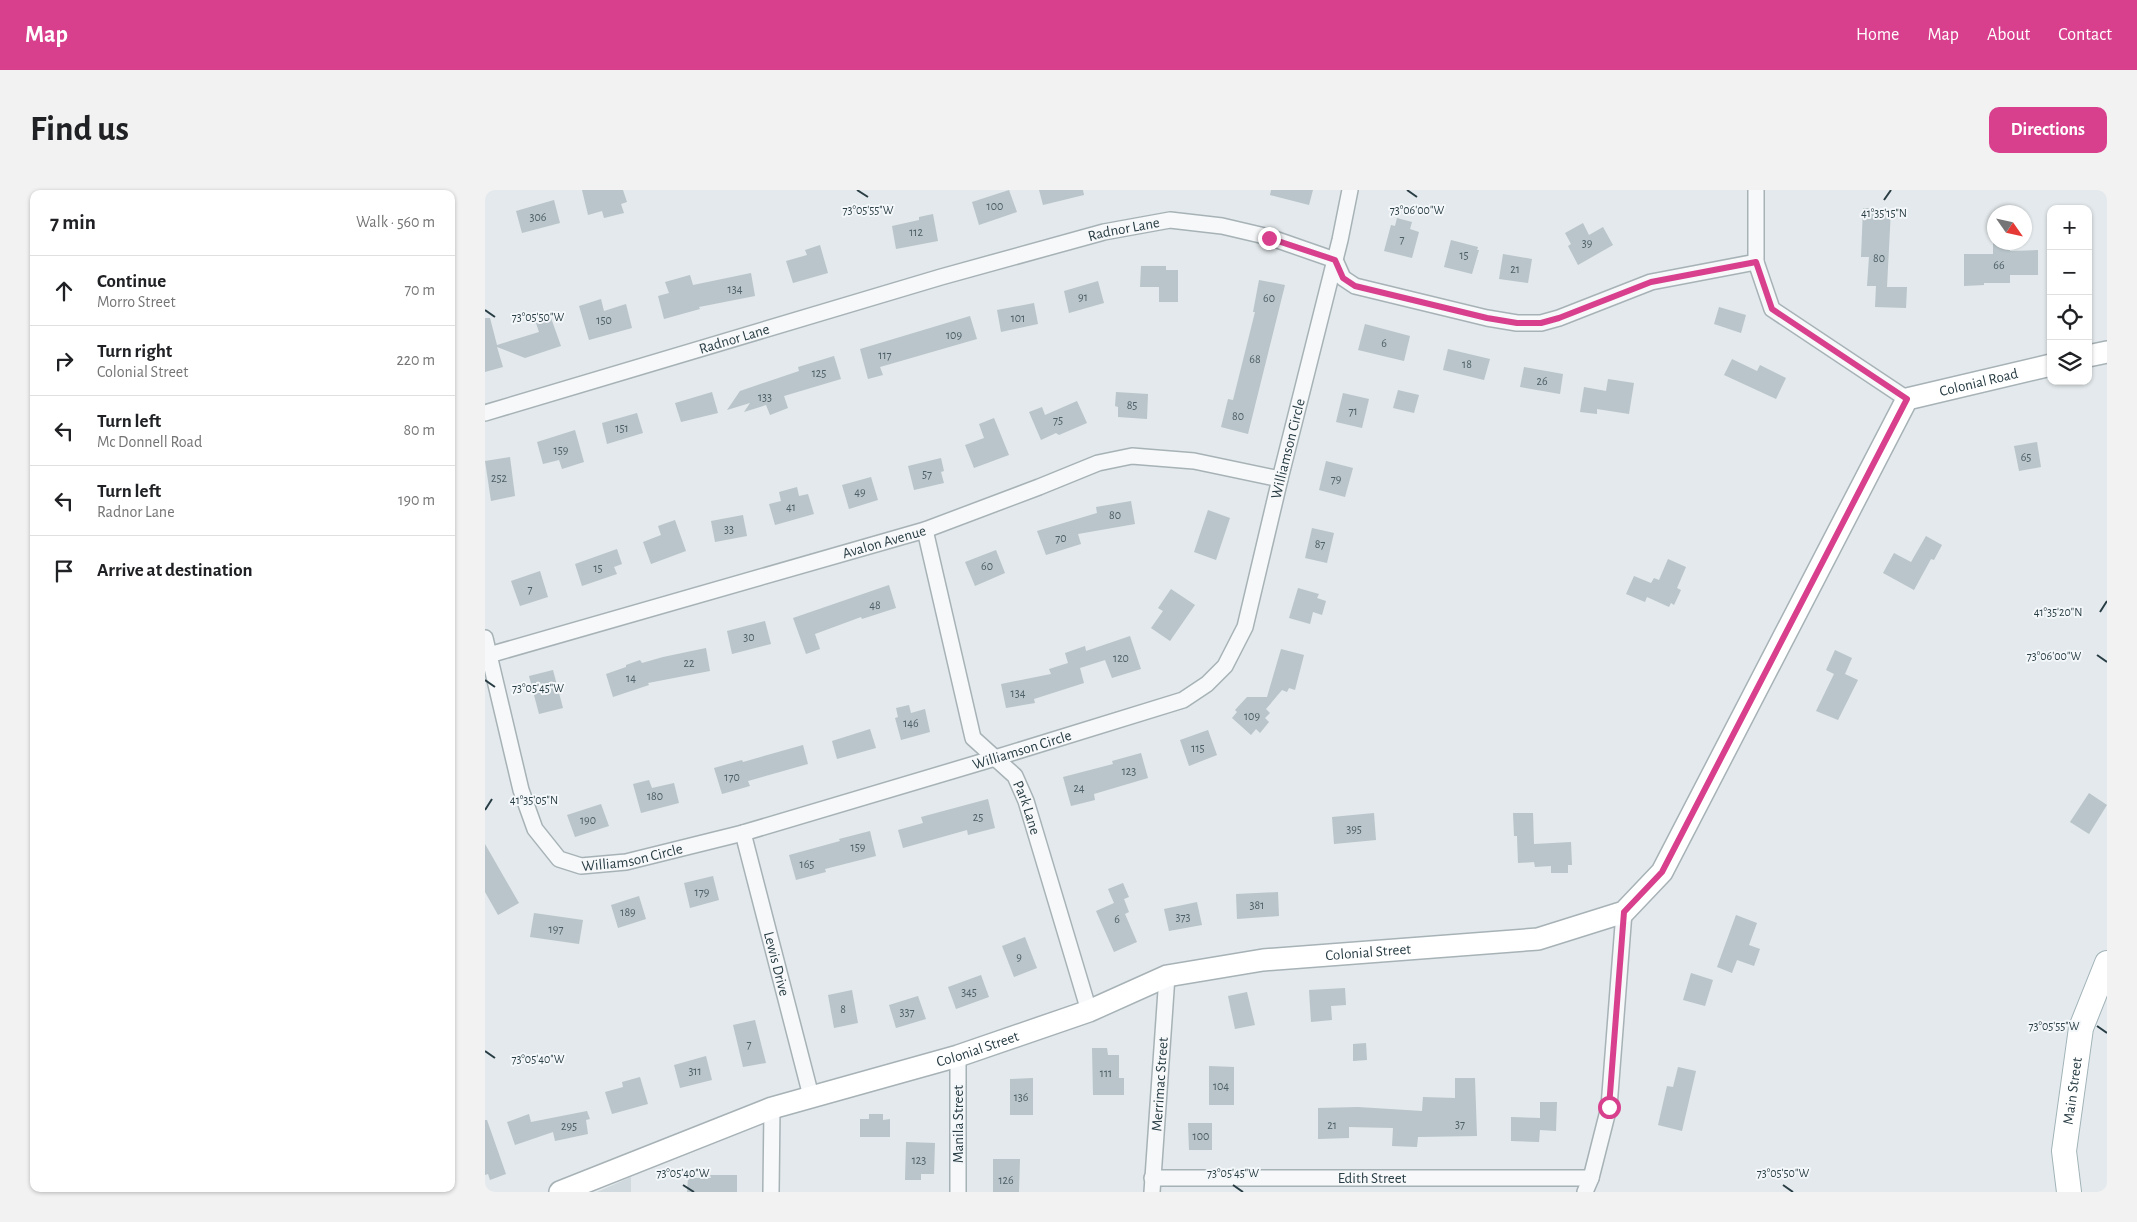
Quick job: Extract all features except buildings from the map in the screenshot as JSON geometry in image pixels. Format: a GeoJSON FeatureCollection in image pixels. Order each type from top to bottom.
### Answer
{"type":"FeatureCollection","features":[{"type":"Feature","properties":{"kind":"main road","name":"Main Street"},"geometry":{"type":"LineString","coordinates":[[2069,1192],[2064,1151],[2081,1028],[2107,963]]}},
{"type":"Feature","properties":{"kind":"street","name":"Williamson Circle"},"geometry":{"type":"LineString","coordinates":[[485,638],[521,790],[535,829],[559,860],[581,866],[626,862],[743,833],[1183,700],[1207,684],[1225,666],[1245,627],[1335,260],[1350,190]]}},
{"type":"Feature","properties":{"kind":"street"},"geometry":{"type":"LineString","coordinates":[[1756,190],[1756,262],[1772,309],[1907,399]]}},
{"type":"Feature","properties":{"kind":"street","name":"Radnor Lane"},"geometry":{"type":"LineString","coordinates":[[485,413],[941,277],[1104,232],[1170,220],[1222,226],[1269,238],[1335,260]]}},
{"type":"Feature","properties":{"kind":"street"},"geometry":{"type":"LineString","coordinates":[[1335,260],[1343,278],[1355,286],[1487,318],[1517,323],[1541,323],[1559,318],[1651,282],[1756,262]]}},
{"type":"Feature","properties":{"kind":"street"},"geometry":{"type":"LineString","coordinates":[[2092,355],[2107,352]]}},
{"type":"Feature","properties":{"kind":"street","name":"Colonial Road"},"geometry":{"type":"LineString","coordinates":[[1907,399],[2047,366]]}},
{"type":"Feature","properties":{"kind":"street","name":"Colonial Street"},"geometry":{"type":"LineString","coordinates":[[560,1192],[772,1108],[958,1056],[1089,1011],[1167,976],[1263,960],[1538,939],[1624,912],[1662,872],[1907,399]]}},
{"type":"Feature","properties":{"kind":"street","name":"Avalon Avenue"},"geometry":{"type":"LineString","coordinates":[[489,655],[925,530],[1039,488],[1098,463],[1132,456],[1194,461],[1280,479]]}},
{"type":"Feature","properties":{"kind":"street","name":"Park Lane"},"geometry":{"type":"LineString","coordinates":[[925,530],[973,738],[1015,776],[1026,801],[1089,1011]]}},
{"type":"Feature","properties":{"kind":"street","name":"Lewis Drive"},"geometry":{"type":"LineString","coordinates":[[743,833],[811,1096]]}},
{"type":"Feature","properties":{"kind":"street"},"geometry":{"type":"LineString","coordinates":[[1585,1192],[1591,1178],[1609,1107],[1624,912]]}},
{"type":"Feature","properties":{"kind":"street","name":"Merrimac Street"},"geometry":{"type":"LineString","coordinates":[[1152,1185],[1167,976]]}},
{"type":"Feature","properties":{"kind":"street","name":"Manila Street"},"geometry":{"type":"LineString","coordinates":[[958,1056],[958,1192]]}},
{"type":"Feature","properties":{"kind":"street"},"geometry":{"type":"LineString","coordinates":[[771,1192],[772,1108]]}},
{"type":"Feature","properties":{"kind":"street","name":"Edith Street"},"geometry":{"type":"LineString","coordinates":[[1152,1185],[1591,1178]]}},
{"type":"Feature","properties":{"kind":"shaded area"},"geometry":{"type":"Polygon","coordinates":[[[631,1177],[631,1192],[597,1192],[631,1177]]]}},
{"type":"Feature","properties":{"kind":"route"},"geometry":{"type":"LineString","coordinates":[[1269,238],[1335,260],[1343,278],[1355,286],[1487,318],[1517,323],[1541,323],[1559,318],[1651,282],[1756,262],[1772,309],[1907,399],[1662,872],[1624,912],[1609,1107]]}}]}
